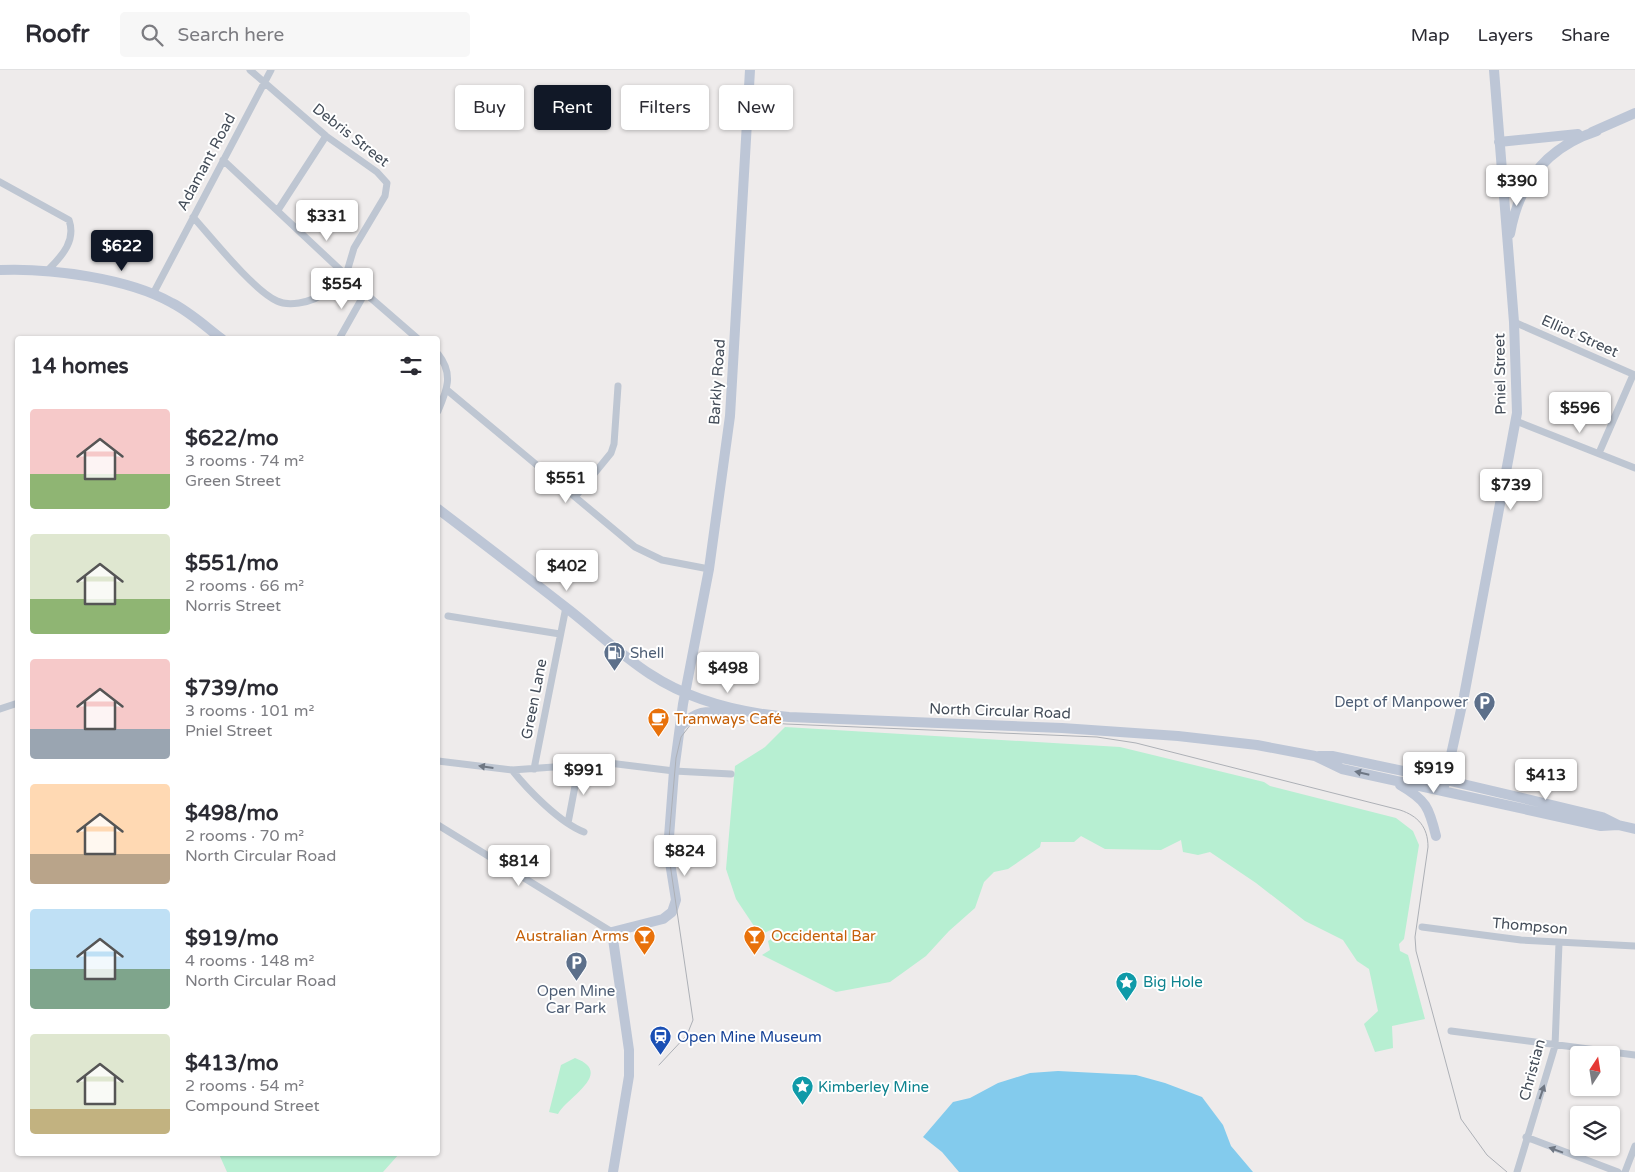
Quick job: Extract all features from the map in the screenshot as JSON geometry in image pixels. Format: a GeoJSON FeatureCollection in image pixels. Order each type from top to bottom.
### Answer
{"type":"FeatureCollection","features":[{"type":"Feature","properties":{"kind":"street","name":"Debris Street"},"geometry":{"type":"LineString","coordinates":[[250,70],[326,136],[377,172],[387,183],[385,196],[354,248],[349,278]]}},
{"type":"Feature","properties":{"kind":"street","name":"Adamant Road"},"geometry":{"type":"LineString","coordinates":[[153,294],[270,70]]}},
{"type":"Feature","properties":{"kind":"street","name":"Barkly Road"},"geometry":{"type":"LineString","coordinates":[[612,932],[657,922],[670,914],[676,900],[668,850],[674,771],[685,693],[709,570],[730,416],[750,70]]}},
{"type":"Feature","properties":{"kind":"street","name":"Pniel Street"},"geometry":{"type":"LineString","coordinates":[[1443,791],[1464,696],[1516,421],[1518,398],[1514,322],[1494,70]]}},
{"type":"Feature","properties":{"kind":"street"},"geometry":{"type":"LineString","coordinates":[[1510,275],[1509,239],[1512,220],[1526,186],[1536,171],[1562,145],[1635,113]]}},
{"type":"Feature","properties":{"kind":"street"},"geometry":{"type":"LineString","coordinates":[[1499,142],[1597,131]]}},
{"type":"Feature","properties":{"kind":"street"},"geometry":{"type":"LineString","coordinates":[[278,210],[326,136]]}},
{"type":"Feature","properties":{"kind":"street"},"geometry":{"type":"LineString","coordinates":[[223,160],[349,278],[415,336]]}},
{"type":"Feature","properties":{"kind":"street"},"geometry":{"type":"LineString","coordinates":[[0,182],[69,220],[72,229],[71,240],[49,270]]}},
{"type":"Feature","properties":{"kind":"street"},"geometry":{"type":"LineString","coordinates":[[193,217],[257,286],[276,300],[288,304],[309,301],[349,278]]}},
{"type":"Feature","properties":{"kind":"street"},"geometry":{"type":"LineString","coordinates":[[0,270],[49,270],[104,280],[153,294],[173,303],[218,336]]}},
{"type":"Feature","properties":{"kind":"street"},"geometry":{"type":"LineString","coordinates":[[341,336],[365,292]]}},
{"type":"Feature","properties":{"kind":"street","name":"Elliot Street"},"geometry":{"type":"LineString","coordinates":[[1514,322],[1634,375]]}},
{"type":"Feature","properties":{"kind":"street"},"geometry":{"type":"LineString","coordinates":[[440,357],[447,367],[449,379],[447,390],[440,406]]}},
{"type":"Feature","properties":{"kind":"street"},"geometry":{"type":"LineString","coordinates":[[1598,453],[1634,375]]}},
{"type":"Feature","properties":{"kind":"street"},"geometry":{"type":"LineString","coordinates":[[575,497],[611,453],[614,444],[618,386]]}},
{"type":"Feature","properties":{"kind":"street"},"geometry":{"type":"LineString","coordinates":[[447,390],[635,547],[650,556],[709,570]]}},
{"type":"Feature","properties":{"kind":"street"},"geometry":{"type":"LineString","coordinates":[[1516,421],[1635,468]]}},
{"type":"Feature","properties":{"kind":"street","name":"North Circular Road"},"geometry":{"type":"LineString","coordinates":[[440,511],[566,607],[648,674],[685,693],[721,705],[766,715],[1162,734],[1273,747],[1315,756],[1342,768],[1392,780],[1601,826],[1618,825]]}},
{"type":"Feature","properties":{"kind":"street","name":"Green Lane"},"geometry":{"type":"LineString","coordinates":[[534,769],[566,607]]}},
{"type":"Feature","properties":{"kind":"street"},"geometry":{"type":"LineString","coordinates":[[448,616],[560,634]]}},
{"type":"Feature","properties":{"kind":"street"},"geometry":{"type":"LineString","coordinates":[[0,709],[15,704]]}},
{"type":"Feature","properties":{"kind":"street"},"geometry":{"type":"LineString","coordinates":[[680,727],[695,713],[705,711],[766,715]]}},
{"type":"Feature","properties":{"kind":"street","name":"North Circular Road"},"geometry":{"type":"LineString","coordinates":[[1315,756],[1332,756],[1446,780],[1602,817],[1618,825]]}},
{"type":"Feature","properties":{"kind":"street"},"geometry":{"type":"LineString","coordinates":[[440,761],[512,770],[609,762],[674,771],[732,774]]}},
{"type":"Feature","properties":{"kind":"street"},"geometry":{"type":"LineString","coordinates":[[568,823],[578,765]]}},
{"type":"Feature","properties":{"kind":"street"},"geometry":{"type":"LineString","coordinates":[[512,770],[528,788],[568,823],[584,832]]}},
{"type":"Feature","properties":{"kind":"street"},"geometry":{"type":"LineString","coordinates":[[1392,780],[1420,796],[1426,804],[1436,836]]}},
{"type":"Feature","properties":{"kind":"street"},"geometry":{"type":"LineString","coordinates":[[1618,825],[1635,829]]}},
{"type":"Feature","properties":{"kind":"street"},"geometry":{"type":"LineString","coordinates":[[440,826],[612,932],[629,1062],[629,1087],[613,1172]]}},
{"type":"Feature","properties":{"kind":"street","name":"Thompson"},"geometry":{"type":"LineString","coordinates":[[1422,928],[1496,938],[1635,946]]}},
{"type":"Feature","properties":{"kind":"street","name":"Christian"},"geometry":{"type":"LineString","coordinates":[[1517,1172],[1555,1046],[1559,943]]}},
{"type":"Feature","properties":{"kind":"street"},"geometry":{"type":"LineString","coordinates":[[1452,1031],[1635,1055]]}},
{"type":"Feature","properties":{"kind":"street"},"geometry":{"type":"LineString","coordinates":[[1526,1137],[1618,1172]]}},
{"type":"Feature","properties":{"kind":"street"},"geometry":{"type":"LineString","coordinates":[[1626,1172],[1635,1146]]}},
{"type":"Feature","properties":{"kind":"green space"},"geometry":{"type":"Polygon","coordinates":[[[785,727],[1120,747],[1264,782],[1270,786],[1396,818],[1413,831],[1419,845],[1404,939],[1399,944],[1400,951],[1408,955],[1425,1019],[1392,1026],[1393,1048],[1375,1052],[1364,1024],[1378,1011],[1369,969],[1357,961],[1343,940],[1305,921],[1256,883],[1210,852],[1198,855],[1183,852],[1181,840],[1161,850],[1105,849],[1081,836],[1074,842],[1041,842],[1040,847],[1008,869],[994,872],[984,882],[975,908],[949,931],[926,956],[890,982],[836,992],[762,955],[770,950],[768,941],[777,935],[773,929],[760,935],[736,899],[726,869],[735,766],[765,747],[785,727]]]}},
{"type":"Feature","properties":{"kind":"green space"},"geometry":{"type":"Polygon","coordinates":[[[575,1058],[586,1064],[590,1071],[590,1078],[558,1114],[549,1112],[561,1065],[575,1058]]]}},
{"type":"Feature","properties":{"kind":"green space"},"geometry":{"type":"Polygon","coordinates":[[[220,1156],[397,1156],[383,1172],[227,1172],[220,1156]]]}},
{"type":"Feature","properties":{"kind":"water"},"geometry":{"type":"Polygon","coordinates":[[[1058,1071],[1136,1075],[1165,1083],[1202,1097],[1223,1125],[1231,1146],[1253,1172],[959,1172],[942,1152],[923,1137],[953,1102],[970,1098],[998,1083],[1030,1073],[1058,1071]]]}},
{"type":"Feature","properties":{"kind":"tram line"},"geometry":{"type":"LineString","coordinates":[[659,1065],[687,1035],[693,1020],[668,850],[676,758],[681,737],[691,724],[713,718],[786,724],[1097,737],[1136,743],[1400,810],[1421,823],[1428,840],[1428,847],[1415,937],[1416,951],[1461,1119],[1487,1155],[1507,1172]]}},
{"type":"Feature","properties":{"kind":"place","name":"Shell"},"geometry":{"type":"Point","coordinates":[614,672]}},
{"type":"Feature","properties":{"kind":"place","name":"Dept of Manpower"},"geometry":{"type":"Point","coordinates":[1484,721]}},
{"type":"Feature","properties":{"kind":"place","name":"Tramways Café"},"geometry":{"type":"Point","coordinates":[658,738]}},
{"type":"Feature","properties":{"kind":"place","name":"Australian Arms"},"geometry":{"type":"Point","coordinates":[645,955]}},
{"type":"Feature","properties":{"kind":"place","name":"Occidental Bar"},"geometry":{"type":"Point","coordinates":[755,955]}},
{"type":"Feature","properties":{"kind":"place","name":"Open Mine Car Park"},"geometry":{"type":"Point","coordinates":[576,982]}},
{"type":"Feature","properties":{"kind":"place","name":"Big Hole"},"geometry":{"type":"Point","coordinates":[1127,1001]}},
{"type":"Feature","properties":{"kind":"place","name":"Open Mine Museum"},"geometry":{"type":"Point","coordinates":[661,1056]}},
{"type":"Feature","properties":{"kind":"place","name":"Kimberley Mine"},"geometry":{"type":"Point","coordinates":[802,1106]}}]}
